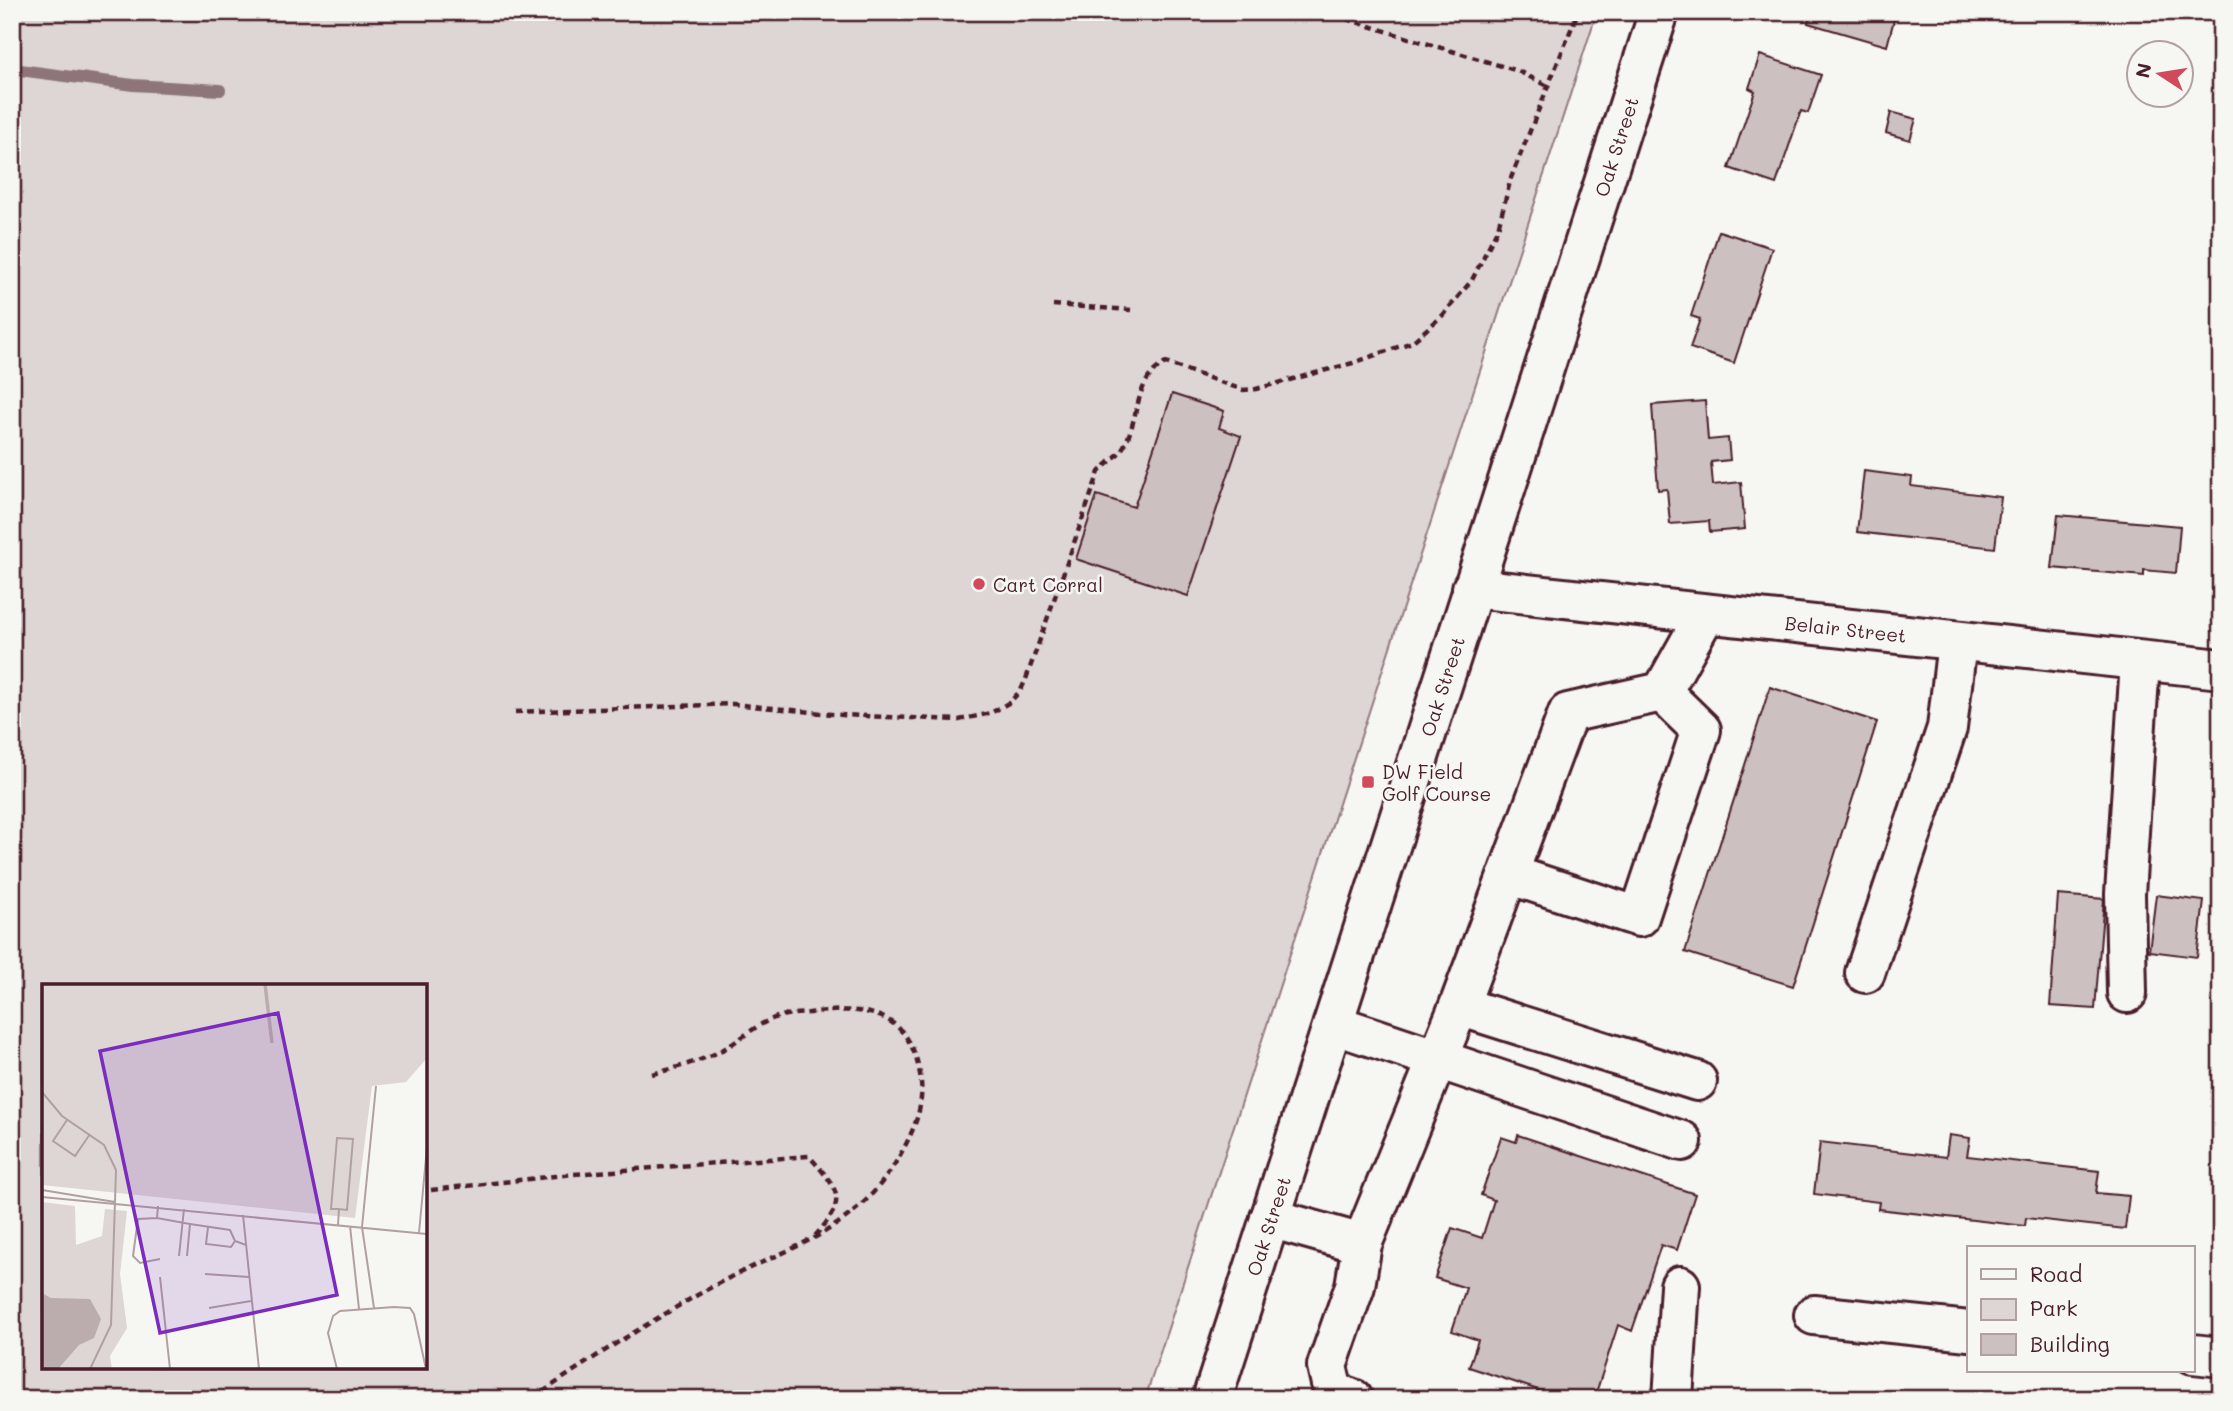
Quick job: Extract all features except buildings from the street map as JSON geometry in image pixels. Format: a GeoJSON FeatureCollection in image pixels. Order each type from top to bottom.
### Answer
{"type":"FeatureCollection","features":[{"type":"Feature","properties":{"kind":"main road","name":"Oak Street"},"geometry":{"type":"LineString","coordinates":[[1212,1399],[1659,12]]}},
{"type":"Feature","properties":{"kind":"main road","name":"Belair Street"},"geometry":{"type":"LineString","coordinates":[[1472,588],[2221,669]]}},
{"type":"Feature","properties":{"kind":"main road"},"geometry":{"type":"LineString","coordinates":[[1353,1399],[1333,1392],[1327,1366],[1355,1286],[1362,1244],[1459,1006],[1568,713],[1662,692],[1705,615]]}},
{"type":"Feature","properties":{"kind":"main road"},"geometry":{"type":"LineString","coordinates":[[1865,973],[1947,728],[1957,642]]}},
{"type":"Feature","properties":{"kind":"main road"},"geometry":{"type":"LineString","coordinates":[[2127,993],[2125,894],[2140,662]]}},
{"type":"Feature","properties":{"kind":"main road"},"geometry":{"type":"LineString","coordinates":[[1508,874],[1639,918],[1701,730],[1662,692]]}},
{"type":"Feature","properties":{"kind":"main road"},"geometry":{"type":"LineString","coordinates":[[1459,1006],[1697,1081]]}},
{"type":"Feature","properties":{"kind":"main road"},"geometry":{"type":"LineString","coordinates":[[1333,1024],[1682,1142]]}},
{"type":"Feature","properties":{"kind":"main road"},"geometry":{"type":"LineString","coordinates":[[1270,1218],[1362,1244]]}},
{"type":"Feature","properties":{"kind":"main road"},"geometry":{"type":"LineString","coordinates":[[1673,1399],[1680,1286]]}},
{"type":"Feature","properties":{"kind":"main road"},"geometry":{"type":"LineString","coordinates":[[1814,1315],[1967,1331]]}},
{"type":"Feature","properties":{"kind":"main road"},"geometry":{"type":"LineString","coordinates":[[2194,1354],[2221,1357]]}},
{"type":"Feature","properties":{"kind":"path"},"geometry":{"type":"LineString","coordinates":[[1322,12],[1518,71],[1548,86]]}},
{"type":"Feature","properties":{"kind":"path"},"geometry":{"type":"LineString","coordinates":[[514,712],[733,704],[842,715],[944,720],[979,717],[1001,708],[1021,690],[1099,472],[1122,449],[1147,377],[1156,367],[1166,363],[1243,390],[1256,389],[1353,363],[1412,342],[1443,315],[1472,280],[1486,256],[1511,178],[1578,12]]}},
{"type":"Feature","properties":{"kind":"path"},"geometry":{"type":"LineString","coordinates":[[1053,305],[1131,310]]}},
{"type":"Feature","properties":{"kind":"path"},"geometry":{"type":"LineString","coordinates":[[533,1399],[639,1328],[723,1280],[811,1241],[856,1212],[879,1188],[915,1127],[923,1104],[918,1066],[911,1045],[893,1022],[871,1011],[841,1009],[775,1017],[701,1059],[648,1075]]}},
{"type":"Feature","properties":{"kind":"path"},"geometry":{"type":"LineString","coordinates":[[430,1190],[573,1174],[809,1156],[833,1183],[838,1194],[834,1215],[811,1241]]}},
{"type":"Feature","properties":{"kind":"green space"},"geometry":{"type":"Polygon","coordinates":[[[12,12],[1597,12],[1145,1399],[12,1399],[12,12]]]}},
{"type":"Feature","properties":{"kind":"waterway"},"geometry":{"type":"LineString","coordinates":[[12,69],[133,85],[220,90]]}},
{"type":"Feature","properties":{"kind":"place","name":"Cart Corral"},"geometry":{"type":"Point","coordinates":[979,584]}},
{"type":"Feature","properties":{"kind":"place","name":"DW Field Golf Course"},"geometry":{"type":"Point","coordinates":[1368,782]}}]}
